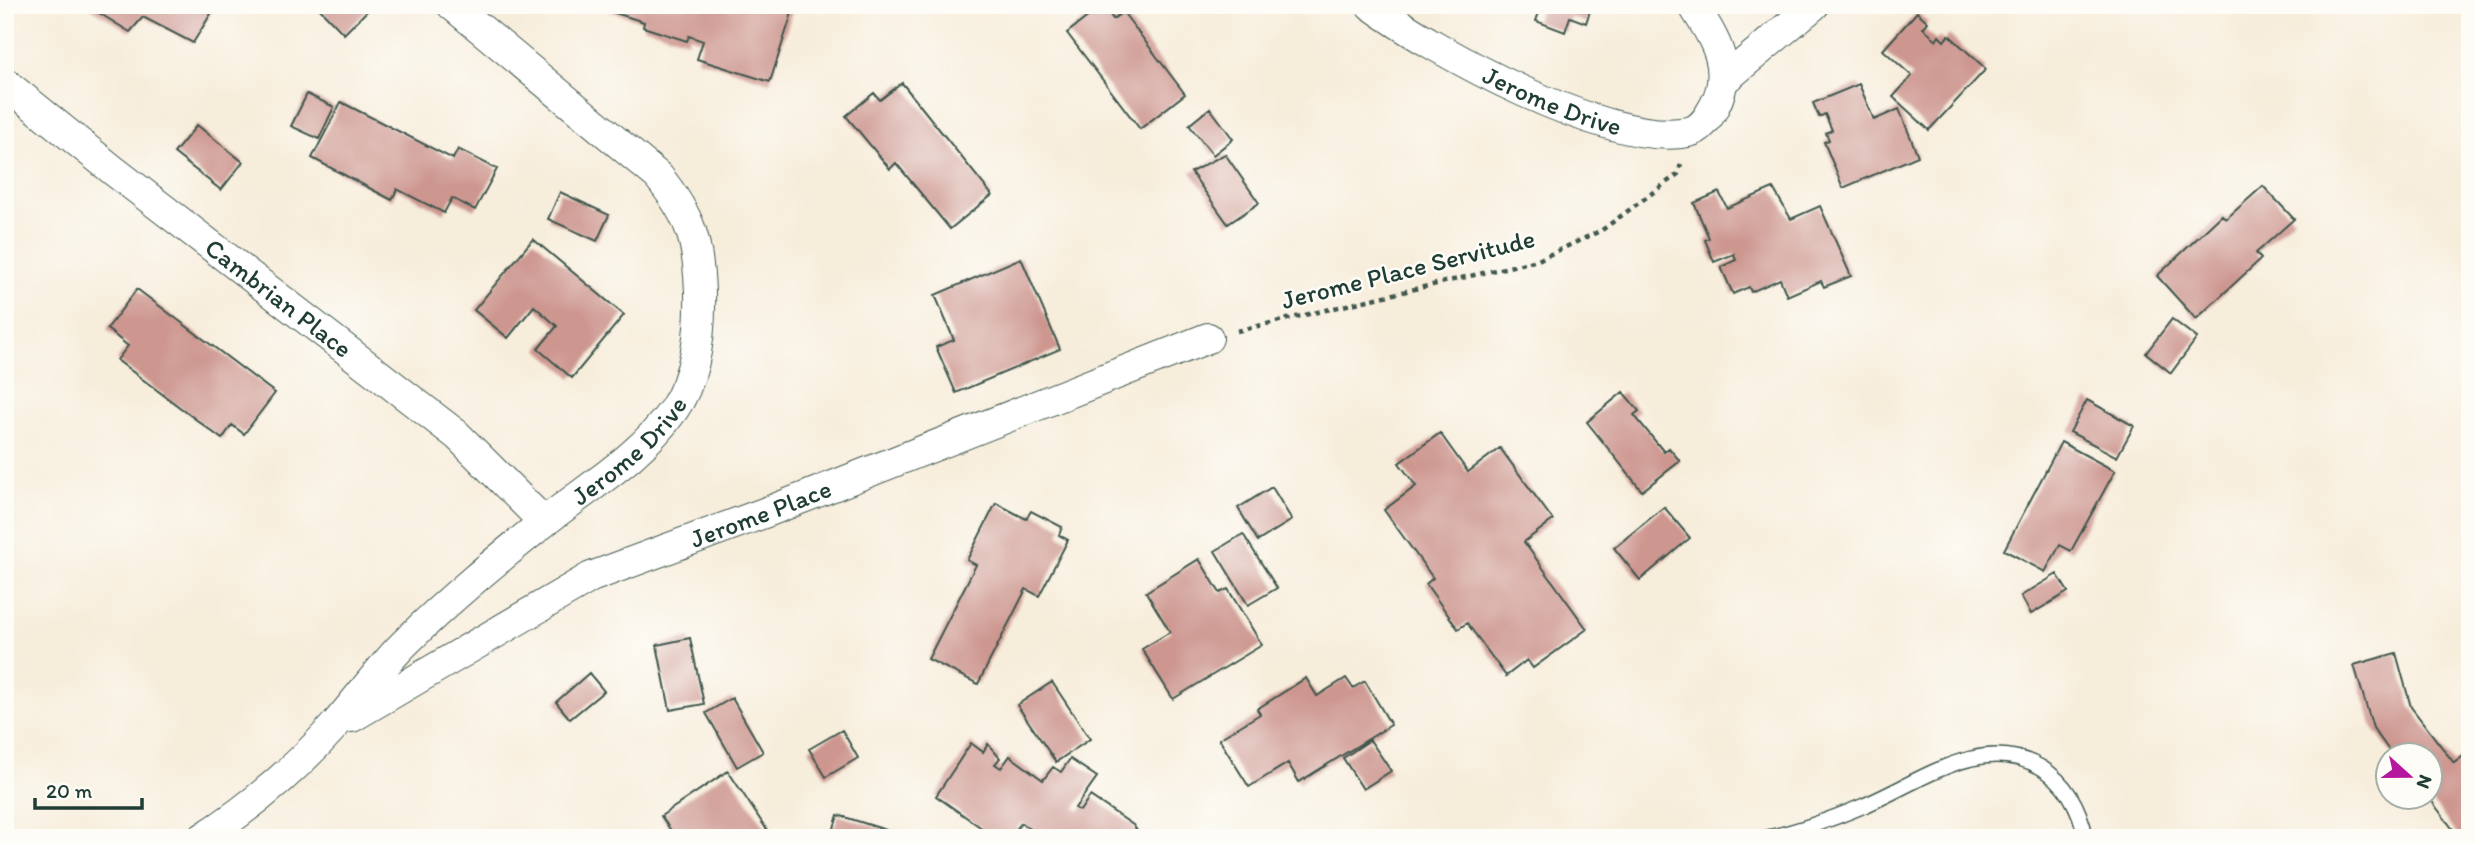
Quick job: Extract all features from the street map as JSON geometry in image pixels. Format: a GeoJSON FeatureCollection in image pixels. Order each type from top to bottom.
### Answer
{"type":"FeatureCollection","features":[{"type":"Feature","properties":{"kind":"street","name":"Jerome Drive"},"geometry":{"type":"LineString","coordinates":[[203,838],[282,779],[334,727],[406,642],[544,522],[641,447],[675,408],[690,370],[701,325],[699,256],[692,227],[680,204],[658,176],[452,5]]}},
{"type":"Feature","properties":{"kind":"street","name":"Jerome Drive"},"geometry":{"type":"LineString","coordinates":[[1371,5],[1413,36],[1545,99],[1633,132],[1689,132]]}},
{"type":"Feature","properties":{"kind":"street"},"geometry":{"type":"LineString","coordinates":[[1693,5],[1721,53],[1724,80]]}},
{"type":"Feature","properties":{"kind":"street"},"geometry":{"type":"LineString","coordinates":[[1689,132],[1707,121],[1724,80],[1814,5]]}},
{"type":"Feature","properties":{"kind":"street","name":"Cambrian Place"},"geometry":{"type":"LineString","coordinates":[[5,82],[114,172],[457,435],[544,522]]}},
{"type":"Feature","properties":{"kind":"street","name":"Jerome Place"},"geometry":{"type":"LineString","coordinates":[[334,727],[592,577],[772,510],[1208,338]]}},
{"type":"Feature","properties":{"kind":"lane"},"geometry":{"type":"LineString","coordinates":[[1766,838],[1864,806],[1931,773],[1973,757],[2009,755],[2029,761],[2066,787],[2079,810],[2087,838]]}},
{"type":"Feature","properties":{"kind":"path","name":"Jerome Place Servitude"},"geometry":{"type":"LineString","coordinates":[[1208,338],[1538,260],[1602,230],[1678,174],[1689,132]]}},
{"type":"Feature","properties":{"kind":"building"},"geometry":{"type":"Polygon","coordinates":[[[92,5],[200,5],[212,12],[193,43],[143,17],[130,32],[91,8],[92,5]]]}},
{"type":"Feature","properties":{"kind":"building"},"geometry":{"type":"Polygon","coordinates":[[[316,5],[373,5],[344,34],[316,5]]]}},
{"type":"Feature","properties":{"kind":"building"},"geometry":{"type":"Polygon","coordinates":[[[611,5],[768,5],[792,13],[770,82],[697,59],[703,41],[689,36],[687,41],[643,27],[644,22],[609,11],[611,5]]]}},
{"type":"Feature","properties":{"kind":"building"},"geometry":{"type":"Polygon","coordinates":[[[1103,5],[1113,19],[1123,12],[1185,94],[1140,129],[1067,33],[1103,5]]]}},
{"type":"Feature","properties":{"kind":"building"},"geometry":{"type":"Polygon","coordinates":[[[1536,5],[1592,5],[1586,23],[1570,17],[1565,32],[1536,21],[1541,7],[1536,5]]]}},
{"type":"Feature","properties":{"kind":"building"},"geometry":{"type":"Polygon","coordinates":[[[1917,12],[1928,22],[1923,28],[1936,40],[1939,36],[1944,41],[1949,35],[1986,69],[1929,130],[1893,97],[1912,76],[1883,50],[1917,12]]]}},
{"type":"Feature","properties":{"kind":"building"},"geometry":{"type":"Polygon","coordinates":[[[902,83],[992,195],[950,229],[896,163],[890,169],[846,116],[874,93],[880,100],[902,83]]]}},
{"type":"Feature","properties":{"kind":"building"},"geometry":{"type":"Polygon","coordinates":[[[1859,84],[1874,120],[1899,109],[1918,156],[1843,188],[1824,142],[1829,140],[1826,133],[1832,130],[1825,114],[1819,117],[1813,103],[1859,84]]]}},
{"type":"Feature","properties":{"kind":"building"},"geometry":{"type":"Polygon","coordinates":[[[307,94],[334,107],[319,139],[291,126],[307,94]]]}},
{"type":"Feature","properties":{"kind":"building"},"geometry":{"type":"Polygon","coordinates":[[[341,102],[453,159],[458,149],[497,169],[475,210],[452,198],[444,213],[397,189],[392,200],[312,158],[341,102]]]}},
{"type":"Feature","properties":{"kind":"building"},"geometry":{"type":"Polygon","coordinates":[[[1210,108],[1233,139],[1213,155],[1189,125],[1210,108]]]}},
{"type":"Feature","properties":{"kind":"building"},"geometry":{"type":"Polygon","coordinates":[[[197,125],[243,162],[221,190],[174,153],[197,125]]]}},
{"type":"Feature","properties":{"kind":"building"},"geometry":{"type":"Polygon","coordinates":[[[1225,154],[1259,203],[1228,224],[1191,172],[1225,154]]]}},
{"type":"Feature","properties":{"kind":"building"},"geometry":{"type":"Polygon","coordinates":[[[2263,186],[2294,219],[2256,253],[2261,259],[2196,319],[2157,276],[2222,215],[2226,219],[2263,186]]]}},
{"type":"Feature","properties":{"kind":"building"},"geometry":{"type":"Polygon","coordinates":[[[1773,188],[1791,219],[1820,206],[1851,276],[1824,287],[1821,281],[1787,296],[1780,279],[1751,292],[1749,287],[1733,294],[1721,267],[1736,260],[1734,254],[1714,262],[1705,240],[1709,238],[1694,203],[1719,192],[1727,208],[1773,188]]]}},
{"type":"Feature","properties":{"kind":"building"},"geometry":{"type":"Polygon","coordinates":[[[560,192],[609,215],[597,241],[548,219],[560,192]]]}},
{"type":"Feature","properties":{"kind":"building"},"geometry":{"type":"Polygon","coordinates":[[[533,239],[624,315],[572,378],[538,349],[557,326],[534,306],[508,338],[474,310],[533,239]]]}},
{"type":"Feature","properties":{"kind":"building"},"geometry":{"type":"Polygon","coordinates":[[[1021,258],[1060,349],[956,393],[936,347],[954,340],[935,295],[1021,258]]]}},
{"type":"Feature","properties":{"kind":"building"},"geometry":{"type":"Polygon","coordinates":[[[137,289],[275,393],[244,434],[232,425],[222,439],[117,360],[128,346],[107,329],[137,289]]]}},
{"type":"Feature","properties":{"kind":"building"},"geometry":{"type":"Polygon","coordinates":[[[2172,319],[2197,338],[2171,373],[2146,353],[2172,319]]]}},
{"type":"Feature","properties":{"kind":"building"},"geometry":{"type":"Polygon","coordinates":[[[1623,392],[1639,411],[1634,415],[1664,452],[1669,448],[1680,461],[1642,491],[1587,422],[1623,392]]]}},
{"type":"Feature","properties":{"kind":"building"},"geometry":{"type":"Polygon","coordinates":[[[2087,400],[2134,426],[2117,457],[2070,432],[2087,400]]]}},
{"type":"Feature","properties":{"kind":"building"},"geometry":{"type":"Polygon","coordinates":[[[1440,433],[1468,472],[1500,448],[1553,520],[1524,542],[1587,629],[1533,668],[1527,660],[1506,676],[1467,623],[1458,629],[1426,584],[1433,578],[1384,510],[1416,486],[1399,463],[1440,433]]]}},
{"type":"Feature","properties":{"kind":"building"},"geometry":{"type":"Polygon","coordinates":[[[2061,442],[2115,471],[2071,551],[2060,545],[2045,572],[2004,550],[2061,442]]]}},
{"type":"Feature","properties":{"kind":"building"},"geometry":{"type":"Polygon","coordinates":[[[1272,487],[1292,520],[1258,541],[1238,508],[1272,487]]]}},
{"type":"Feature","properties":{"kind":"building"},"geometry":{"type":"Polygon","coordinates":[[[996,503],[1026,519],[1031,511],[1062,527],[1059,535],[1068,540],[1039,596],[1026,589],[978,684],[928,659],[976,565],[967,560],[996,503]]]}},
{"type":"Feature","properties":{"kind":"building"},"geometry":{"type":"Polygon","coordinates":[[[1664,507],[1690,538],[1640,580],[1614,548],[1664,507]]]}},
{"type":"Feature","properties":{"kind":"building"},"geometry":{"type":"Polygon","coordinates":[[[1243,534],[1277,588],[1248,605],[1215,551],[1243,534]]]}},
{"type":"Feature","properties":{"kind":"building"},"geometry":{"type":"Polygon","coordinates":[[[1199,559],[1220,593],[1228,589],[1262,645],[1173,699],[1142,649],[1170,632],[1146,592],[1199,559]]]}},
{"type":"Feature","properties":{"kind":"building"},"geometry":{"type":"Polygon","coordinates":[[[2057,574],[2068,592],[2031,614],[2021,596],[2057,574]]]}},
{"type":"Feature","properties":{"kind":"building"},"geometry":{"type":"Polygon","coordinates":[[[690,638],[704,704],[670,710],[657,645],[690,638]]]}},
{"type":"Feature","properties":{"kind":"building"},"geometry":{"type":"Polygon","coordinates":[[[2396,653],[2411,707],[2438,742],[2383,742],[2373,728],[2354,665],[2396,653]]]}},
{"type":"Feature","properties":{"kind":"building"},"geometry":{"type":"Polygon","coordinates":[[[589,673],[604,691],[570,719],[556,702],[589,673]]]}},
{"type":"Feature","properties":{"kind":"building"},"geometry":{"type":"Polygon","coordinates":[[[1306,678],[1317,696],[1346,678],[1353,688],[1365,681],[1391,725],[1299,782],[1288,763],[1249,787],[1219,739],[1260,714],[1257,709],[1306,678]]]}},
{"type":"Feature","properties":{"kind":"building"},"geometry":{"type":"Polygon","coordinates":[[[1052,682],[1090,739],[1056,762],[1017,705],[1052,682]]]}},
{"type":"Feature","properties":{"kind":"building"},"geometry":{"type":"Polygon","coordinates":[[[732,698],[763,752],[737,767],[706,713],[732,698]]]}},
{"type":"Feature","properties":{"kind":"building"},"geometry":{"type":"Polygon","coordinates":[[[842,730],[858,758],[826,777],[809,749],[842,730]]]}},
{"type":"Feature","properties":{"kind":"building"},"geometry":{"type":"Polygon","coordinates":[[[1370,740],[1391,771],[1363,789],[1343,758],[1370,740]]]}},
{"type":"Feature","properties":{"kind":"building"},"geometry":{"type":"Polygon","coordinates":[[[971,743],[983,752],[988,744],[1000,758],[995,764],[1001,768],[1010,756],[1043,780],[1053,767],[1061,772],[1070,759],[1097,777],[1075,808],[1080,811],[1090,796],[1133,825],[1142,838],[1042,838],[1021,823],[1010,838],[996,838],[936,796],[971,743]]]}},
{"type":"Feature","properties":{"kind":"building"},"geometry":{"type":"Polygon","coordinates":[[[2444,750],[2454,763],[2470,751],[2470,838],[2458,836],[2440,812],[2444,812],[2444,750]]]}},
{"type":"Feature","properties":{"kind":"building"},"geometry":{"type":"Polygon","coordinates":[[[728,771],[769,833],[762,838],[676,838],[661,816],[728,771]]]}},
{"type":"Feature","properties":{"kind":"building"},"geometry":{"type":"Polygon","coordinates":[[[838,815],[886,830],[883,838],[831,838],[838,815]]]}}]}
